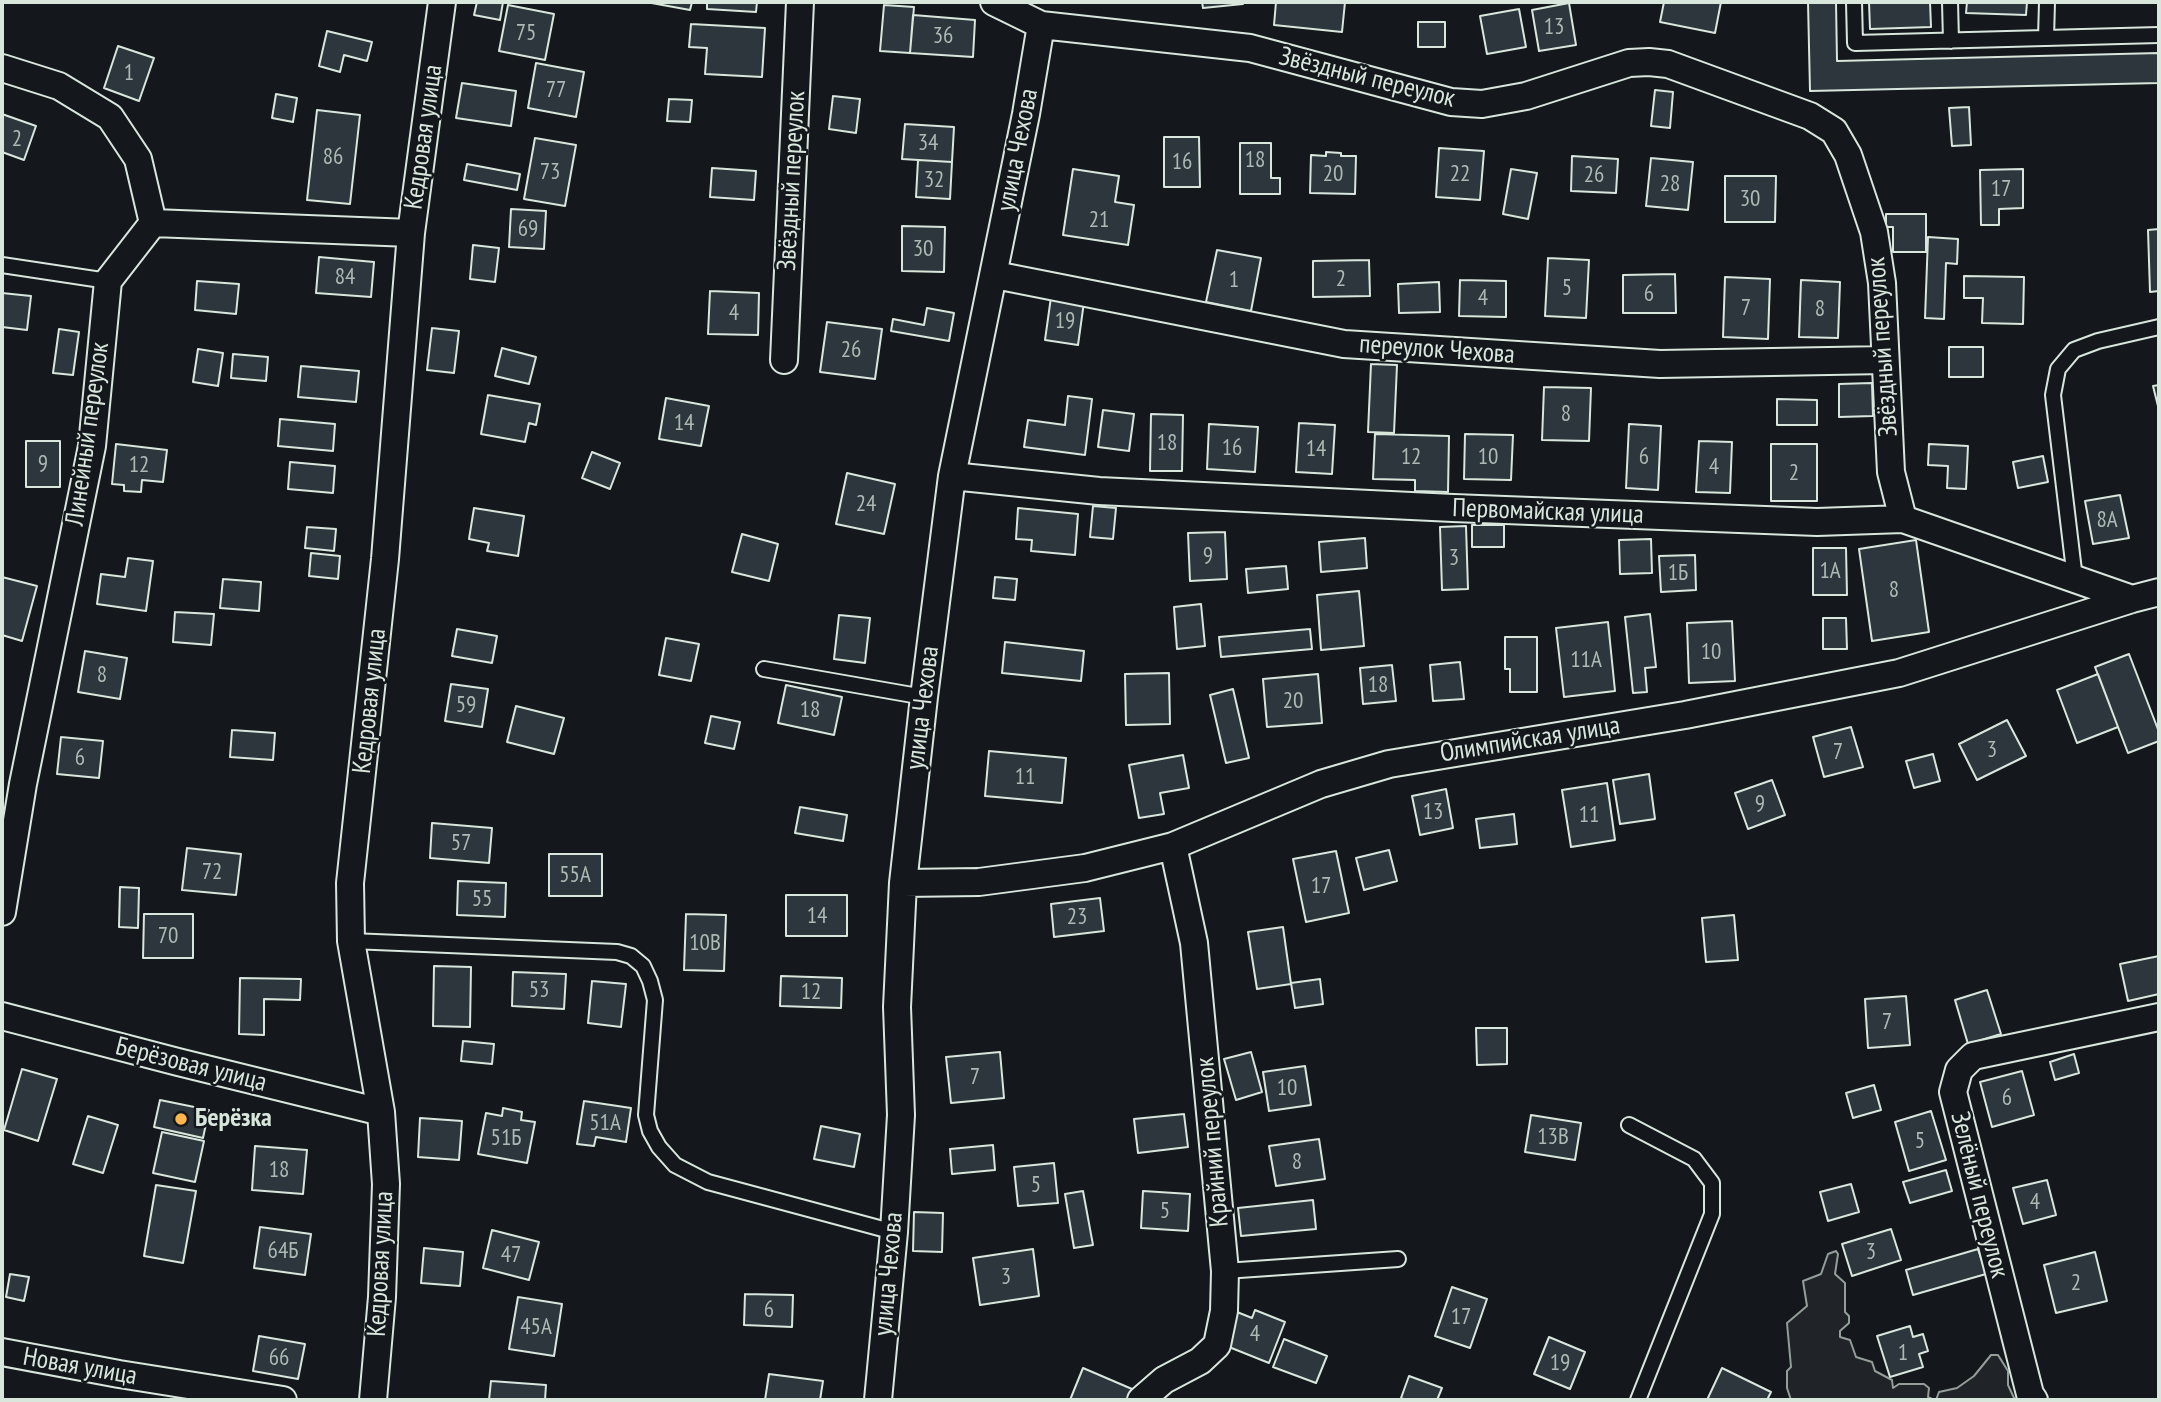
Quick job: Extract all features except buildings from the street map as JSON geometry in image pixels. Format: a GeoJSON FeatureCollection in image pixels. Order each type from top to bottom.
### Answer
{"type":"FeatureCollection","features":[{"type":"Feature","properties":{"kind":"street","name":"Кедровая улица"},"geometry":{"type":"LineString","coordinates":[[373,1400],[382,1297],[386,1184],[381,1112],[351,941],[350,883],[385,559],[411,233],[442,2]]}},
{"type":"Feature","properties":{"kind":"street","name":"Звёздный переулок"},"geometry":{"type":"LineString","coordinates":[[784,360],[800,2]]}},
{"type":"Feature","properties":{"kind":"street","name":"Звёздный переулок"},"geometry":{"type":"LineString","coordinates":[[994,2],[1041,25],[1250,48],[1451,102],[1482,104],[1526,96],[1629,63],[1649,62],[1668,64],[1810,116],[1834,131],[1848,155],[1874,232],[1882,283],[1891,472],[1903,519]]}},
{"type":"Feature","properties":{"kind":"street","name":"улица Чехова"},"geometry":{"type":"LineString","coordinates":[[878,1400],[894,1233],[901,1115],[897,1007],[903,883],[923,697],[953,476],[995,275],[1041,25]]}},
{"type":"Feature","properties":{"kind":"street"},"geometry":{"type":"LineString","coordinates":[[2,68],[59,86],[110,117],[138,159],[153,223]]}},
{"type":"Feature","properties":{"kind":"street"},"geometry":{"type":"LineString","coordinates":[[153,223],[411,233]]}},
{"type":"Feature","properties":{"kind":"street"},"geometry":{"type":"LineString","coordinates":[[108,281],[153,223]]}},
{"type":"Feature","properties":{"kind":"street","name":"переулок Чехова"},"geometry":{"type":"LineString","coordinates":[[995,275],[1344,344],[1660,365],[1885,360]]}},
{"type":"Feature","properties":{"kind":"street","name":"Линейный переулок"},"geometry":{"type":"LineString","coordinates":[[2,912],[23,785],[92,446],[108,281]]}},
{"type":"Feature","properties":{"kind":"street","name":"Первомайская улица"},"geometry":{"type":"LineString","coordinates":[[953,476],[1099,491],[1453,508],[1817,522],[1903,519],[2132,599]]}},
{"type":"Feature","properties":{"kind":"street","name":"Олимпийская улица"},"geometry":{"type":"LineString","coordinates":[[903,883],[979,882],[1085,868],[1173,846],[1321,784],[1389,764],[1685,715],[1899,673],[2159,592]]}},
{"type":"Feature","properties":{"kind":"street","name":"Крайний переулок"},"geometry":{"type":"LineString","coordinates":[[1141,1400],[1164,1380],[1200,1361],[1217,1345],[1224,1311],[1225,1271],[1194,943],[1173,846]]}},
{"type":"Feature","properties":{"kind":"street","name":"Берёзовая улица"},"geometry":{"type":"LineString","coordinates":[[2,1016],[381,1112]]}},
{"type":"Feature","properties":{"kind":"street","name":"Зелёный переулок"},"geometry":{"type":"LineString","coordinates":[[2034,1400],[2030,1394],[1953,1092],[1959,1070],[1973,1056],[2159,1017]]}},
{"type":"Feature","properties":{"kind":"street","name":"Новая улица"},"geometry":{"type":"LineString","coordinates":[[2,1352],[283,1400]]}},
{"type":"Feature","properties":{"kind":"lane"},"geometry":{"type":"LineString","coordinates":[[1854,2],[1855,43],[2159,35]]}},
{"type":"Feature","properties":{"kind":"lane"},"geometry":{"type":"LineString","coordinates":[[1950,2],[1951,41]]}},
{"type":"Feature","properties":{"kind":"lane"},"geometry":{"type":"LineString","coordinates":[[2046,38],[2047,2]]}},
{"type":"Feature","properties":{"kind":"lane"},"geometry":{"type":"LineString","coordinates":[[2,265],[108,281]]}},
{"type":"Feature","properties":{"kind":"lane"},"geometry":{"type":"LineString","coordinates":[[2075,579],[2053,395],[2058,369],[2074,351],[2098,341],[2159,327]]}},
{"type":"Feature","properties":{"kind":"lane"},"geometry":{"type":"LineString","coordinates":[[764,669],[923,697]]}},
{"type":"Feature","properties":{"kind":"lane"},"geometry":{"type":"LineString","coordinates":[[351,941],[617,952],[631,956],[643,966],[655,1000],[646,1115],[650,1131],[659,1147],[675,1165],[708,1181],[894,1233]]}},
{"type":"Feature","properties":{"kind":"lane"},"geometry":{"type":"LineString","coordinates":[[1629,1125],[1694,1159],[1712,1182],[1712,1214],[1638,1400]]}},
{"type":"Feature","properties":{"kind":"lane"},"geometry":{"type":"LineString","coordinates":[[1225,1271],[1398,1259]]}},
{"type":"Feature","properties":{"kind":"shaded area"},"geometry":{"type":"Polygon","coordinates":[[[1836,1251],[1838,1254],[1835,1274],[1845,1283],[1845,1312],[1849,1316],[1849,1323],[1840,1331],[1840,1337],[1850,1340],[1856,1357],[1872,1362],[1875,1371],[1892,1380],[1893,1388],[1899,1384],[1924,1384],[1929,1388],[1928,1397],[1934,1400],[1791,1400],[1787,1388],[1787,1371],[1791,1367],[1787,1323],[1807,1306],[1803,1281],[1821,1274],[1828,1254],[1836,1251]]]}},
{"type":"Feature","properties":{"kind":"shaded area"},"geometry":{"type":"Polygon","coordinates":[[[1991,1355],[1998,1355],[2008,1371],[2008,1385],[2015,1400],[1936,1400],[1939,1392],[1957,1388],[1974,1376],[1991,1355]]]}},
{"type":"Feature","properties":{"kind":"place","name":"Берёзка"},"geometry":{"type":"Point","coordinates":[181,1119]}}]}
